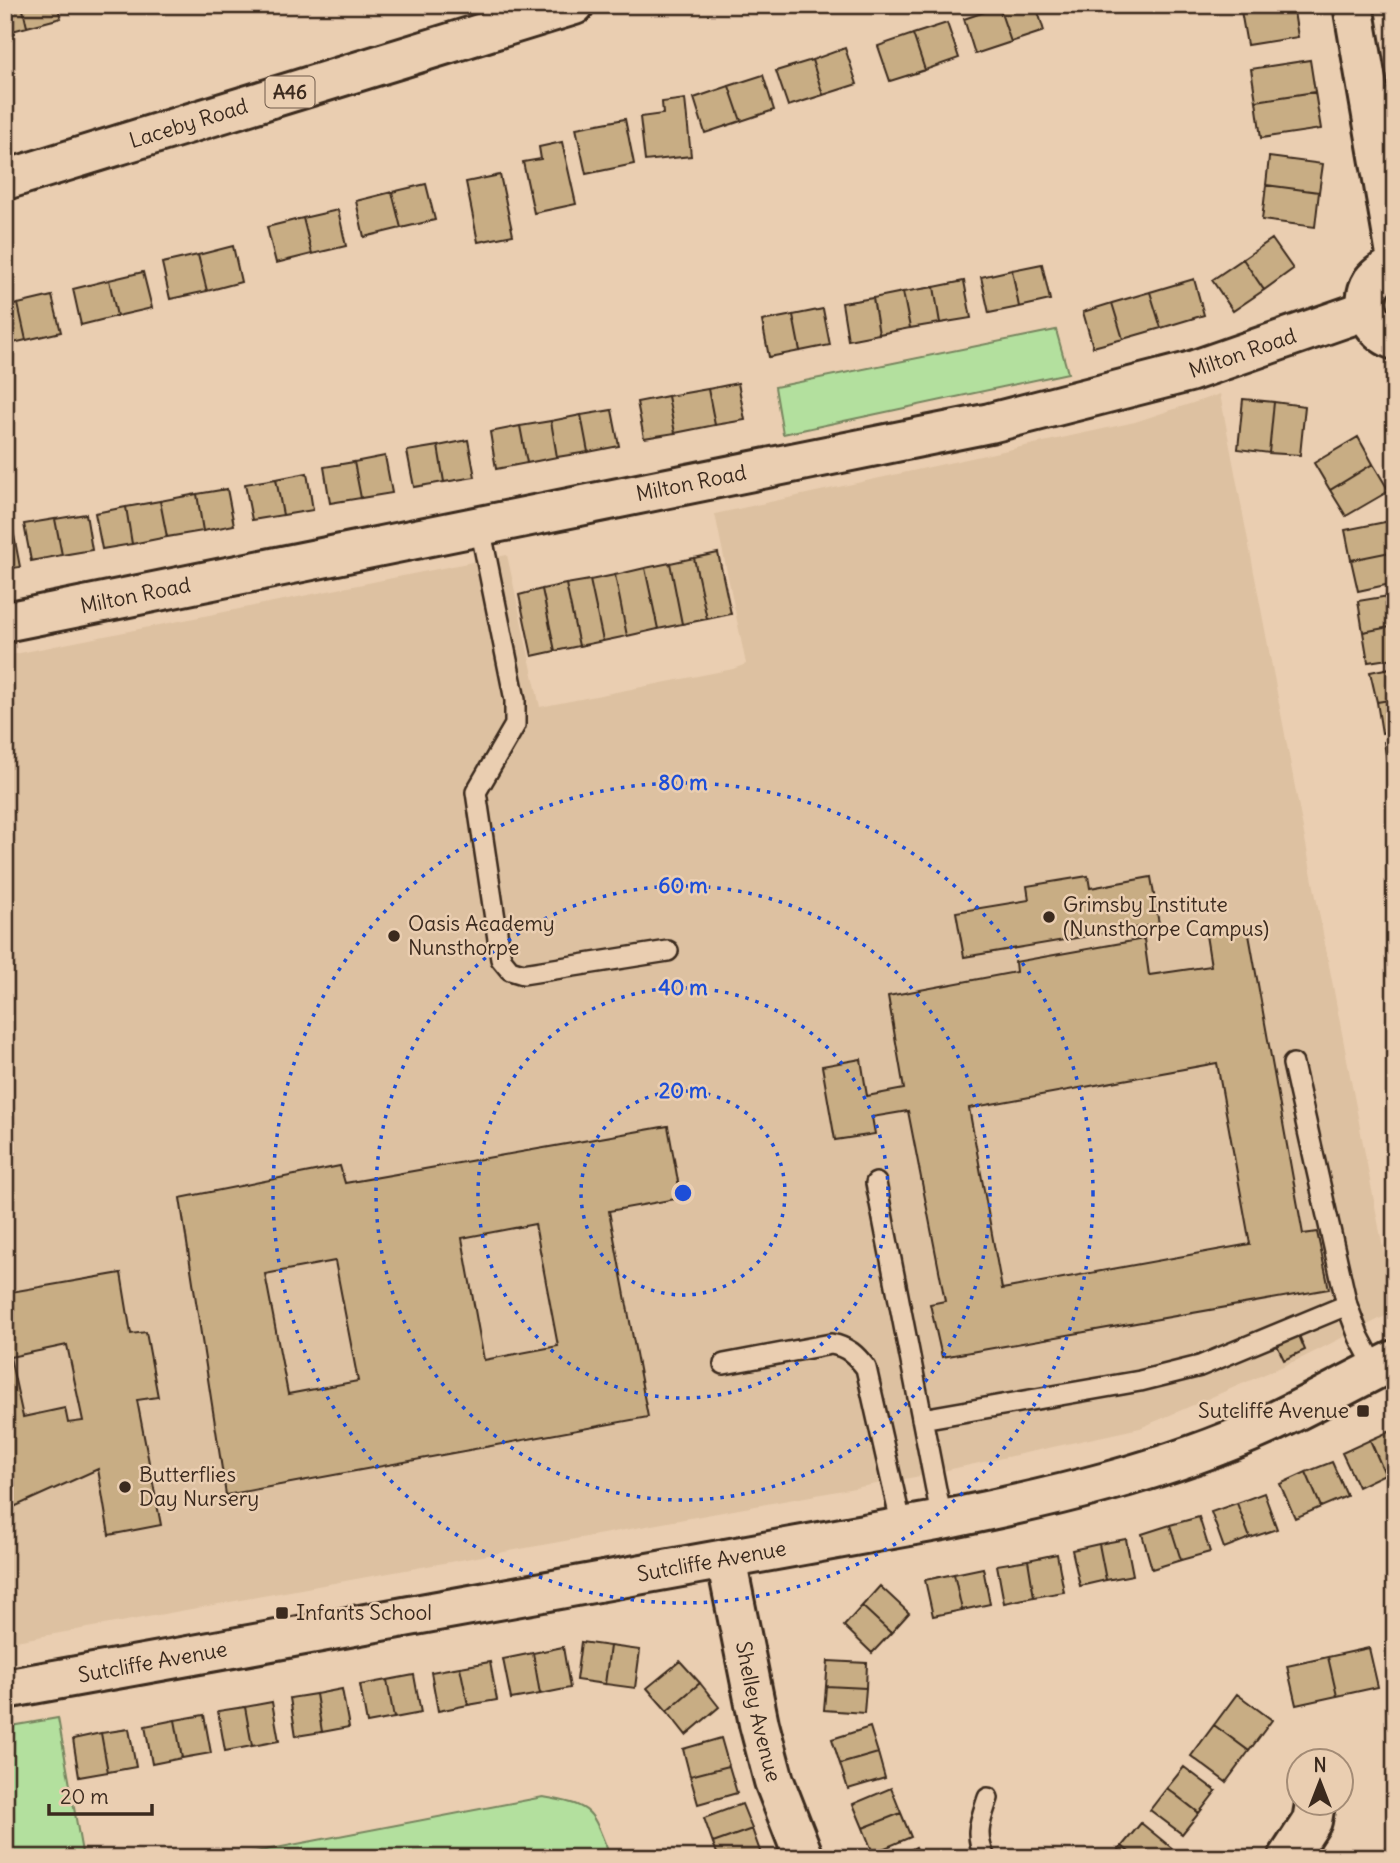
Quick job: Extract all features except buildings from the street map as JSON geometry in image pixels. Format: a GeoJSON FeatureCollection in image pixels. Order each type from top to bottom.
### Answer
{"type":"FeatureCollection","features":[{"type":"Feature","properties":{"kind":"main road","name":"Laceby Road"},"geometry":{"type":"LineString","coordinates":[[5,180],[574,5]]}},
{"type":"Feature","properties":{"kind":"main road"},"geometry":{"type":"LineString","coordinates":[[1353,5],[1395,249]]}},
{"type":"Feature","properties":{"kind":"main road"},"geometry":{"type":"LineString","coordinates":[[1395,266],[1381,272],[1372,282],[1366,297],[1367,310],[1375,327],[1395,340]]}},
{"type":"Feature","properties":{"kind":"main road","name":"Milton Road"},"geometry":{"type":"LineString","coordinates":[[5,622],[990,423],[1189,372],[1367,310]]}},
{"type":"Feature","properties":{"kind":"main road","name":"Sutcliffe Avenue"},"geometry":{"type":"LineString","coordinates":[[5,1689],[1049,1499],[1154,1468],[1266,1425],[1385,1364]]}},
{"type":"Feature","properties":{"kind":"main road","name":"Shelley Avenue"},"geometry":{"type":"LineString","coordinates":[[726,1559],[759,1724],[774,1781],[804,1858]]}},
{"type":"Feature","properties":{"kind":"main road"},"geometry":{"type":"LineString","coordinates":[[1288,1858],[1310,1818]]}},
{"type":"Feature","properties":{"kind":"main road"},"geometry":{"type":"LineString","coordinates":[[1314,1818],[1318,1858]]}},
{"type":"Feature","properties":{"kind":"lane"},"geometry":{"type":"LineString","coordinates":[[480,527],[515,700],[515,724],[476,792],[501,959],[510,970],[523,974],[668,951]]}},
{"type":"Feature","properties":{"kind":"lane"},"geometry":{"type":"LineString","coordinates":[[1293,1064],[1347,1305],[1359,1337],[1385,1364]]}},
{"type":"Feature","properties":{"kind":"lane"},"geometry":{"type":"LineString","coordinates":[[876,1183],[942,1520]]}},
{"type":"Feature","properties":{"kind":"lane"},"geometry":{"type":"LineString","coordinates":[[922,1419],[1140,1381],[1200,1366],[1347,1305]]}},
{"type":"Feature","properties":{"kind":"lane"},"geometry":{"type":"LineString","coordinates":[[724,1364],[831,1344],[844,1346],[857,1356],[866,1368],[902,1527]]}},
{"type":"Feature","properties":{"kind":"lane"},"geometry":{"type":"LineString","coordinates":[[985,1858],[978,1843],[979,1826],[988,1798]]}},
{"type":"Feature","properties":{"kind":"shaded area"},"geometry":{"type":"Polygon","coordinates":[[[1220,394],[1395,1311],[1304,1357],[1140,1428],[915,1477],[5,1643],[5,656],[507,555],[540,707],[733,669],[746,664],[715,514],[1135,422],[1220,394]]]}},
{"type":"Feature","properties":{"kind":"green space"},"geometry":{"type":"Polygon","coordinates":[[[1056,330],[1068,373],[783,434],[775,387],[1056,330]]]}},
{"type":"Feature","properties":{"kind":"green space"},"geometry":{"type":"Polygon","coordinates":[[[58,1718],[83,1858],[5,1858],[5,1727],[58,1718]]]}},
{"type":"Feature","properties":{"kind":"green space"},"geometry":{"type":"Polygon","coordinates":[[[543,1797],[574,1804],[590,1813],[611,1858],[224,1858],[543,1797]]]}},
{"type":"Feature","properties":{"kind":"place","name":"Grimsby Institute (Nunsthorpe Campus)"},"geometry":{"type":"Point","coordinates":[1049,917]}},
{"type":"Feature","properties":{"kind":"place","name":"Oasis Academy Nunsthorpe"},"geometry":{"type":"Point","coordinates":[394,936]}},
{"type":"Feature","properties":{"kind":"place","name":"Sutcliffe Avenue"},"geometry":{"type":"Point","coordinates":[1363,1411]}},
{"type":"Feature","properties":{"kind":"place","name":"Butterflies Day Nursery"},"geometry":{"type":"Point","coordinates":[125,1487]}},
{"type":"Feature","properties":{"kind":"place","name":"Infants School"},"geometry":{"type":"Point","coordinates":[282,1613]}}]}
